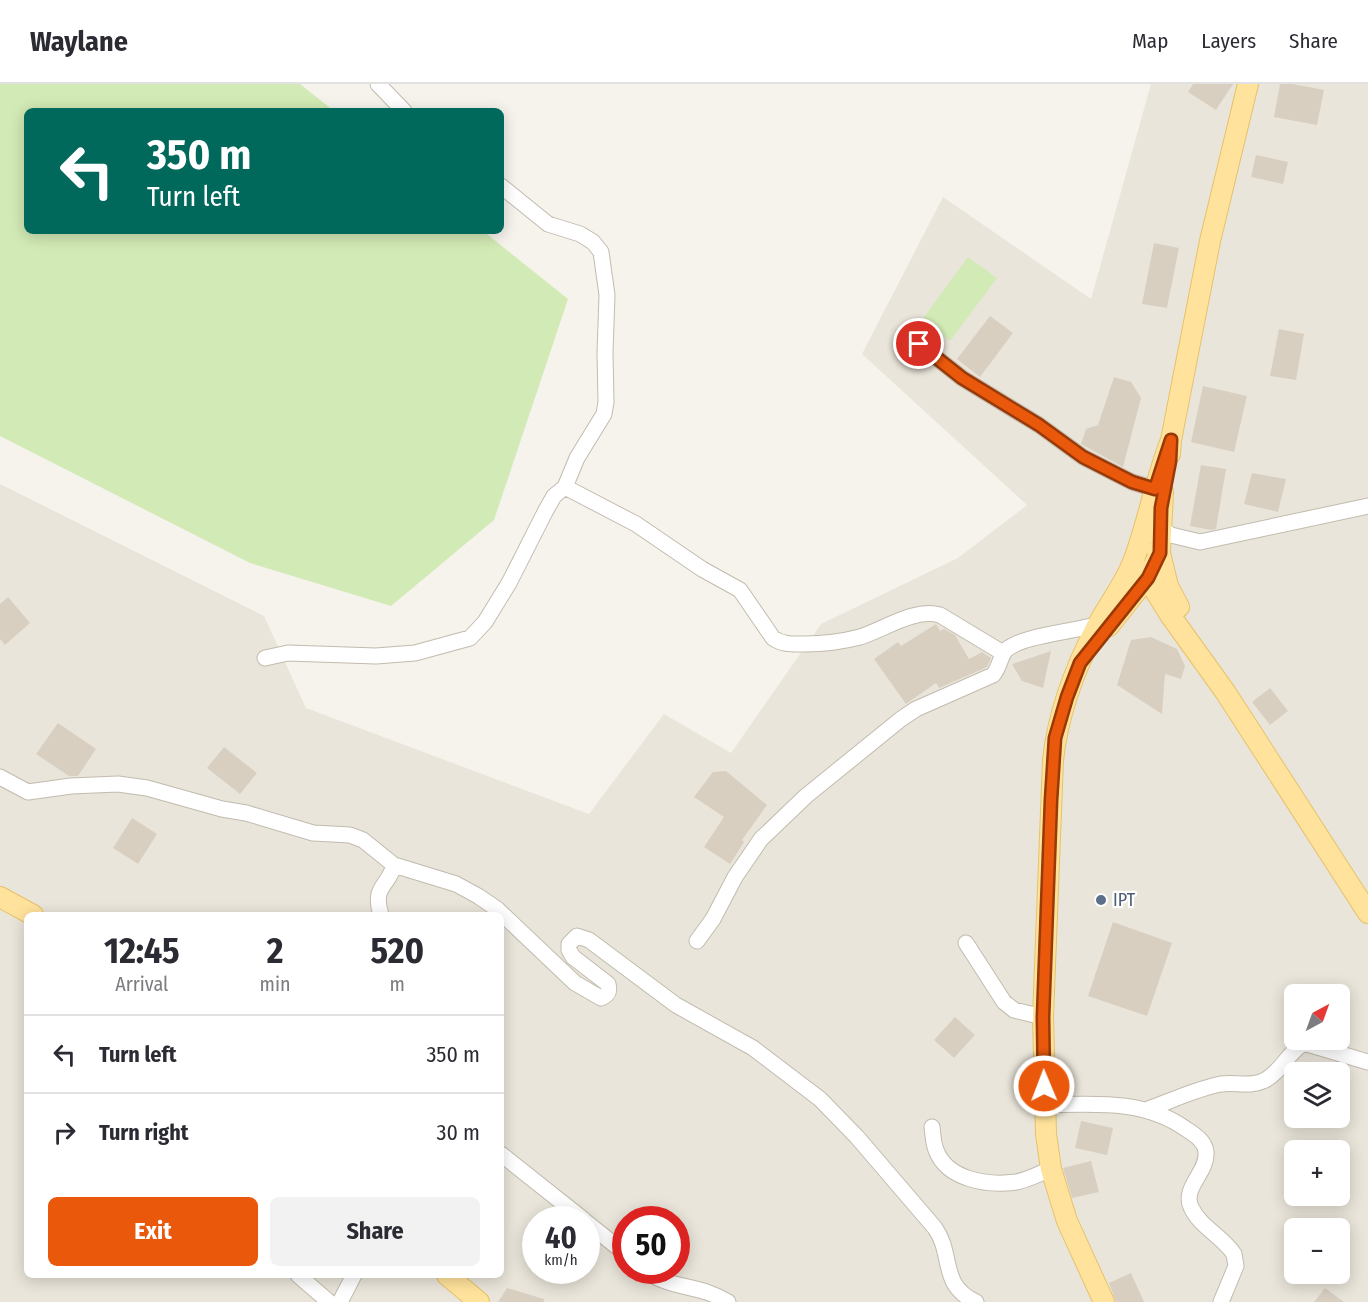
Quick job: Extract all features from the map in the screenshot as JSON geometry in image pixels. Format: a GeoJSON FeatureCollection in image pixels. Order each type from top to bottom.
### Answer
{"type":"FeatureCollection","features":[{"type":"Feature","properties":{"kind":"main road"},"geometry":{"type":"LineString","coordinates":[[1104,1302],[1067,1221],[1051,1169],[1044,1105],[1043,1017],[1055,738],[1080,663],[1098,624],[1132,565],[1171,440],[1210,241],[1248,84]]}},
{"type":"Feature","properties":{"kind":"main road"},"geometry":{"type":"LineString","coordinates":[[1171,440],[1170,461],[1163,493],[1160,553],[1168,586],[1215,667],[1226,693]]}},
{"type":"Feature","properties":{"kind":"main road"},"geometry":{"type":"LineString","coordinates":[[1141,540],[1160,553]]}},
{"type":"Feature","properties":{"kind":"main road"},"geometry":{"type":"LineString","coordinates":[[1080,663],[1148,578],[1160,553]]}},
{"type":"Feature","properties":{"kind":"main road"},"geometry":{"type":"LineString","coordinates":[[1132,565],[1148,578],[1170,615],[1226,693],[1368,913]]}},
{"type":"Feature","properties":{"kind":"main road"},"geometry":{"type":"LineString","coordinates":[[0,897],[28,912]]}},
{"type":"Feature","properties":{"kind":"main road"},"geometry":{"type":"LineString","coordinates":[[451,1278],[479,1302]]}},
{"type":"Feature","properties":{"kind":"street"},"geometry":{"type":"LineString","coordinates":[[378,84],[401,108]]}},
{"type":"Feature","properties":{"kind":"street"},"geometry":{"type":"LineString","coordinates":[[265,658],[288,653],[376,656],[415,653],[470,638],[485,622],[509,584],[545,512],[554,496],[565,487],[577,458],[604,414],[607,295],[601,252],[593,242],[580,234],[548,224],[504,188]]}},
{"type":"Feature","properties":{"kind":"street"},"geometry":{"type":"LineString","coordinates":[[919,344],[962,378],[1039,425],[1083,457],[1132,482],[1155,489]]}},
{"type":"Feature","properties":{"kind":"street"},"geometry":{"type":"LineString","coordinates":[[565,487],[636,524],[702,569],[740,590],[773,638],[779,642],[791,645],[838,643],[871,633],[921,613],[931,612],[940,615],[1003,653]]}},
{"type":"Feature","properties":{"kind":"street"},"geometry":{"type":"LineString","coordinates":[[1160,527],[1171,535],[1200,542],[1368,506]]}},
{"type":"Feature","properties":{"kind":"street"},"geometry":{"type":"LineString","coordinates":[[697,941],[713,919],[748,856],[771,829],[822,782],[901,719],[916,709],[993,675],[1000,666],[1003,653],[1009,648],[1023,642],[1082,630],[1098,624]]}},
{"type":"Feature","properties":{"kind":"street"},"geometry":{"type":"LineString","coordinates":[[0,777],[28,792],[71,786],[118,784],[147,788],[314,833],[350,835],[363,840],[393,865],[456,885],[477,896],[499,912]]}},
{"type":"Feature","properties":{"kind":"street"},"geometry":{"type":"LineString","coordinates":[[380,912],[376,902],[378,893],[392,872],[393,865]]}},
{"type":"Feature","properties":{"kind":"street"},"geometry":{"type":"LineString","coordinates":[[504,916],[575,983],[593,995],[601,998],[607,995],[608,984],[573,957],[569,944],[577,936],[589,940],[676,1005],[753,1048],[820,1100],[857,1137],[935,1228],[942,1238],[951,1280],[957,1289],[976,1302]]}},
{"type":"Feature","properties":{"kind":"street"},"geometry":{"type":"LineString","coordinates":[[966,943],[1004,1002],[1014,1010],[1043,1017]]}},
{"type":"Feature","properties":{"kind":"street"},"geometry":{"type":"LineString","coordinates":[[1146,1110],[1218,1085],[1233,1082],[1255,1084],[1266,1080],[1304,1043],[1368,1062]]}},
{"type":"Feature","properties":{"kind":"street"},"geometry":{"type":"LineString","coordinates":[[1044,1105],[1127,1105],[1166,1116],[1196,1135],[1206,1150],[1206,1162],[1188,1198],[1190,1207],[1234,1254],[1236,1266],[1221,1302]]}},
{"type":"Feature","properties":{"kind":"street"},"geometry":{"type":"LineString","coordinates":[[933,1127],[934,1143],[941,1159],[952,1170],[977,1182],[992,1184],[1017,1182],[1051,1169]]}},
{"type":"Feature","properties":{"kind":"street"},"geometry":{"type":"LineString","coordinates":[[504,1156],[566,1206]]}},
{"type":"Feature","properties":{"kind":"street"},"geometry":{"type":"LineString","coordinates":[[600,1233],[612,1243]]}},
{"type":"Feature","properties":{"kind":"street"},"geometry":{"type":"LineString","coordinates":[[301,1278],[329,1302]]}},
{"type":"Feature","properties":{"kind":"street"},"geometry":{"type":"LineString","coordinates":[[340,1302],[352,1278]]}},
{"type":"Feature","properties":{"kind":"street"},"geometry":{"type":"LineString","coordinates":[[673,1284],[714,1293],[728,1302]]}},
{"type":"Feature","properties":{"kind":"shaded area"},"geometry":{"type":"Polygon","coordinates":[[[1151,84],[1368,84],[1368,1302],[0,1302],[0,484],[264,616],[306,708],[589,814],[664,714],[731,753],[821,624],[958,558],[1027,505],[862,354],[943,197],[1091,299],[1151,84]]]}},
{"type":"Feature","properties":{"kind":"green space"},"geometry":{"type":"Polygon","coordinates":[[[0,84],[300,84],[330,108],[24,108],[24,234],[487,234],[568,299],[494,520],[391,606],[250,563],[0,436],[0,84]]]}},
{"type":"Feature","properties":{"kind":"green space"},"geometry":{"type":"Polygon","coordinates":[[[968,257],[997,278],[950,341],[922,320],[968,257]]]}},
{"type":"Feature","properties":{"kind":"building"},"geometry":{"type":"Polygon","coordinates":[[[1193,84],[1233,84],[1216,110],[1188,92],[1193,84]]]}},
{"type":"Feature","properties":{"kind":"building"},"geometry":{"type":"Polygon","coordinates":[[[1280,84],[1324,90],[1317,125],[1274,117],[1280,84]]]}},
{"type":"Feature","properties":{"kind":"building"},"geometry":{"type":"Polygon","coordinates":[[[1256,155],[1288,162],[1283,184],[1251,177],[1256,155]]]}},
{"type":"Feature","properties":{"kind":"building"},"geometry":{"type":"Polygon","coordinates":[[[1154,243],[1179,248],[1167,308],[1142,304],[1154,243]]]}},
{"type":"Feature","properties":{"kind":"building"},"geometry":{"type":"Polygon","coordinates":[[[990,316],[1013,333],[980,377],[957,359],[990,316]]]}},
{"type":"Feature","properties":{"kind":"building"},"geometry":{"type":"Polygon","coordinates":[[[1279,329],[1304,334],[1296,380],[1270,376],[1279,329]]]}},
{"type":"Feature","properties":{"kind":"building"},"geometry":{"type":"Polygon","coordinates":[[[1114,377],[1131,382],[1141,398],[1123,467],[1081,444],[1086,429],[1098,425],[1114,377]]]}},
{"type":"Feature","properties":{"kind":"building"},"geometry":{"type":"Polygon","coordinates":[[[1203,386],[1247,396],[1234,452],[1191,442],[1203,386]]]}},
{"type":"Feature","properties":{"kind":"building"},"geometry":{"type":"Polygon","coordinates":[[[1201,465],[1226,469],[1216,529],[1211,530],[1190,526],[1201,465]]]}},
{"type":"Feature","properties":{"kind":"building"},"geometry":{"type":"Polygon","coordinates":[[[1252,473],[1286,479],[1278,512],[1244,504],[1252,473]]]}},
{"type":"Feature","properties":{"kind":"building"},"geometry":{"type":"Polygon","coordinates":[[[8,597],[30,623],[5,645],[0,639],[0,604],[8,597]]]}},
{"type":"Feature","properties":{"kind":"building"},"geometry":{"type":"Polygon","coordinates":[[[936,624],[940,631],[944,629],[955,635],[969,659],[982,652],[991,658],[987,667],[939,688],[936,683],[906,704],[874,659],[898,642],[901,646],[936,624]]]}},
{"type":"Feature","properties":{"kind":"building"},"geometry":{"type":"Polygon","coordinates":[[[1151,637],[1177,649],[1185,666],[1181,679],[1165,674],[1162,714],[1117,685],[1131,640],[1151,637]]]}},
{"type":"Feature","properties":{"kind":"building"},"geometry":{"type":"Polygon","coordinates":[[[1051,651],[1043,688],[1022,681],[1012,664],[1051,651]]]}},
{"type":"Feature","properties":{"kind":"building"},"geometry":{"type":"Polygon","coordinates":[[[1270,688],[1288,711],[1270,725],[1252,702],[1270,688]]]}},
{"type":"Feature","properties":{"kind":"building"},"geometry":{"type":"Polygon","coordinates":[[[58,723],[96,749],[78,776],[69,776],[36,754],[58,723]]]}},
{"type":"Feature","properties":{"kind":"building"},"geometry":{"type":"Polygon","coordinates":[[[224,747],[257,773],[240,794],[207,768],[224,747]]]}},
{"type":"Feature","properties":{"kind":"building"},"geometry":{"type":"Polygon","coordinates":[[[726,771],[767,805],[742,840],[744,842],[730,864],[704,847],[724,817],[694,797],[713,772],[726,771]]]}},
{"type":"Feature","properties":{"kind":"building"},"geometry":{"type":"Polygon","coordinates":[[[132,818],[157,834],[138,864],[113,848],[132,818]]]}},
{"type":"Feature","properties":{"kind":"building"},"geometry":{"type":"Polygon","coordinates":[[[1113,922],[1172,943],[1147,1016],[1088,996],[1113,922]]]}},
{"type":"Feature","properties":{"kind":"building"},"geometry":{"type":"Polygon","coordinates":[[[955,1017],[975,1035],[954,1058],[934,1040],[955,1017]]]}},
{"type":"Feature","properties":{"kind":"building"},"geometry":{"type":"Polygon","coordinates":[[[1081,1121],[1113,1128],[1107,1155],[1075,1148],[1081,1121]]]}},
{"type":"Feature","properties":{"kind":"building"},"geometry":{"type":"Polygon","coordinates":[[[1091,1161],[1099,1192],[1072,1198],[1063,1168],[1091,1161]]]}},
{"type":"Feature","properties":{"kind":"building"},"geometry":{"type":"Polygon","coordinates":[[[1131,1273],[1144,1302],[1116,1302],[1109,1283],[1131,1273]]]}},
{"type":"Feature","properties":{"kind":"building"},"geometry":{"type":"Polygon","coordinates":[[[507,1288],[544,1299],[544,1302],[498,1302],[507,1288]]]}},
{"type":"Feature","properties":{"kind":"building"},"geometry":{"type":"Polygon","coordinates":[[[1325,1288],[1344,1302],[1314,1302],[1325,1288]]]}},
{"type":"Feature","properties":{"kind":"place","name":"IPT"},"geometry":{"type":"Point","coordinates":[1101,900]}},
{"type":"Feature","properties":{"kind":"route"},"geometry":{"type":"LineString","coordinates":[[919,344],[962,378],[1039,425],[1083,457],[1132,482],[1155,489],[1171,440],[1170,461],[1161,508],[1160,553],[1148,578],[1080,663],[1055,738],[1043,1017],[1044,1086]]}}]}
